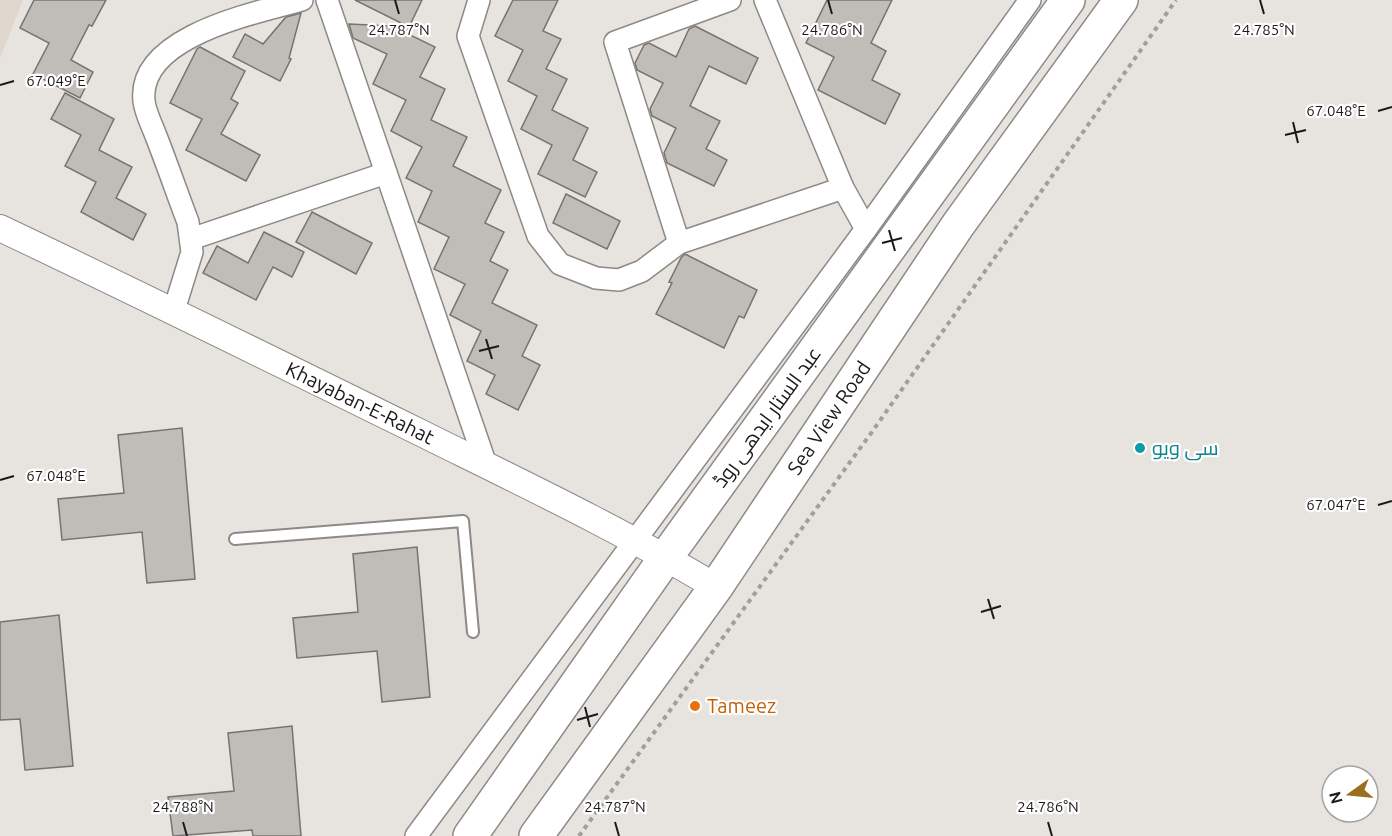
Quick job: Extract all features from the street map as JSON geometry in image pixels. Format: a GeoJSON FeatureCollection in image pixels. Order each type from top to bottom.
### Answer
{"type":"FeatureCollection","features":[{"type":"Feature","properties":{"kind":"main road","name":"عبد الستار ایدھی روڈ"},"geometry":{"type":"LineString","coordinates":[[470,836],[666,557],[1068,0]]}},
{"type":"Feature","properties":{"kind":"main road","name":"Sea View Road"},"geometry":{"type":"LineString","coordinates":[[536,836],[716,587],[958,225],[1121,0]]}},
{"type":"Feature","properties":{"kind":"street"},"geometry":{"type":"LineString","coordinates":[[174,310],[192,252],[191,239],[188,222],[144,102],[145,79],[159,58],[184,40],[236,19],[302,0]]}},
{"type":"Feature","properties":{"kind":"street"},"geometry":{"type":"LineString","coordinates":[[327,0],[486,465]]}},
{"type":"Feature","properties":{"kind":"street"},"geometry":{"type":"LineString","coordinates":[[479,0],[468,36],[538,236],[560,264],[596,278],[619,280],[642,271],[679,243],[843,188]]}},
{"type":"Feature","properties":{"kind":"street"},"geometry":{"type":"LineString","coordinates":[[679,243],[615,42],[730,0]]}},
{"type":"Feature","properties":{"kind":"street"},"geometry":{"type":"LineString","coordinates":[[765,0],[843,188],[866,229]]}},
{"type":"Feature","properties":{"kind":"street"},"geometry":{"type":"LineString","coordinates":[[417,836],[866,229],[1030,0]]}},
{"type":"Feature","properties":{"kind":"street"},"geometry":{"type":"LineString","coordinates":[[191,239],[386,173]]}},
{"type":"Feature","properties":{"kind":"street","name":"Khayaban-E-Rahat"},"geometry":{"type":"LineString","coordinates":[[0,228],[174,310],[486,465],[666,557],[716,587]]}},
{"type":"Feature","properties":{"kind":"lane"},"geometry":{"type":"LineString","coordinates":[[235,539],[463,521],[473,632]]}},
{"type":"Feature","properties":{"kind":"path"},"geometry":{"type":"LineString","coordinates":[[579,836],[773,569],[1176,0]]}},
{"type":"Feature","properties":{"kind":"shaded area"},"geometry":{"type":"Polygon","coordinates":[[[0,0],[23,0],[0,58],[0,0]]]}},
{"type":"Feature","properties":{"kind":"building"},"geometry":{"type":"Polygon","coordinates":[[[34,0],[106,0],[92,26],[89,25],[71,60],[93,72],[80,98],[33,74],[49,43],[20,28],[34,0]]]}},
{"type":"Feature","properties":{"kind":"building"},"geometry":{"type":"Polygon","coordinates":[[[355,0],[422,0],[409,27],[355,0]]]}},
{"type":"Feature","properties":{"kind":"building"},"geometry":{"type":"Polygon","coordinates":[[[513,0],[558,0],[543,31],[561,39],[546,69],[567,79],[552,110],[588,128],[573,160],[597,172],[585,197],[538,174],[552,145],[521,129],[537,96],[508,81],[523,50],[495,36],[513,0]]]}},
{"type":"Feature","properties":{"kind":"building"},"geometry":{"type":"Polygon","coordinates":[[[827,0],[892,0],[871,43],[886,51],[872,80],[900,94],[885,124],[818,90],[834,57],[806,43],[827,0]]]}},
{"type":"Feature","properties":{"kind":"building"},"geometry":{"type":"Polygon","coordinates":[[[301,13],[289,58],[291,59],[280,81],[233,57],[245,34],[263,44],[286,17],[301,13]]]}},
{"type":"Feature","properties":{"kind":"building"},"geometry":{"type":"Polygon","coordinates":[[[349,24],[409,27],[406,33],[435,47],[420,77],[445,89],[431,120],[467,137],[453,166],[501,190],[485,223],[504,232],[490,261],[508,270],[492,303],[537,325],[522,356],[540,365],[518,410],[486,394],[495,375],[467,361],[481,331],[450,315],[465,284],[434,269],[449,237],[418,222],[432,191],[406,178],[422,147],[391,131],[406,100],[373,84],[387,54],[353,38],[349,24]]]}},
{"type":"Feature","properties":{"kind":"building"},"geometry":{"type":"Polygon","coordinates":[[[695,26],[758,58],[746,84],[709,66],[690,106],[720,121],[706,149],[727,160],[714,186],[667,163],[664,153],[676,128],[652,116],[650,109],[663,83],[637,70],[635,63],[644,45],[649,43],[676,57],[689,29],[695,26]]]}},
{"type":"Feature","properties":{"kind":"building"},"geometry":{"type":"Polygon","coordinates":[[[200,47],[245,71],[231,99],[238,103],[221,134],[260,155],[246,181],[186,150],[202,119],[170,103],[200,47]]]}},
{"type":"Feature","properties":{"kind":"building"},"geometry":{"type":"Polygon","coordinates":[[[65,93],[114,119],[99,150],[132,167],[116,198],[146,214],[133,240],[81,212],[96,182],[65,166],[81,135],[51,119],[65,93]]]}},
{"type":"Feature","properties":{"kind":"building"},"geometry":{"type":"Polygon","coordinates":[[[566,194],[620,221],[607,249],[553,223],[566,194]]]}},
{"type":"Feature","properties":{"kind":"building"},"geometry":{"type":"Polygon","coordinates":[[[312,212],[372,243],[356,274],[296,242],[312,212]]]}},
{"type":"Feature","properties":{"kind":"building"},"geometry":{"type":"Polygon","coordinates":[[[264,232],[304,252],[292,277],[273,267],[256,300],[203,273],[217,246],[248,263],[264,232]]]}},
{"type":"Feature","properties":{"kind":"building"},"geometry":{"type":"Polygon","coordinates":[[[685,254],[757,290],[744,318],[739,316],[724,348],[656,314],[672,283],[669,282],[685,254]]]}},
{"type":"Feature","properties":{"kind":"building"},"geometry":{"type":"Polygon","coordinates":[[[182,428],[195,579],[147,583],[142,532],[62,540],[58,499],[124,493],[118,435],[182,428]]]}},
{"type":"Feature","properties":{"kind":"building"},"geometry":{"type":"Polygon","coordinates":[[[417,547],[430,697],[382,702],[377,651],[297,658],[293,618],[358,612],[353,554],[417,547]]]}},
{"type":"Feature","properties":{"kind":"building"},"geometry":{"type":"Polygon","coordinates":[[[59,615],[73,766],[25,770],[20,719],[0,720],[0,622],[59,615]]]}},
{"type":"Feature","properties":{"kind":"building"},"geometry":{"type":"Polygon","coordinates":[[[292,726],[301,836],[253,836],[252,830],[173,836],[168,797],[234,791],[228,733],[292,726]]]}},
{"type":"Feature","properties":{"kind":"place","name":"سی ویو"},"geometry":{"type":"Point","coordinates":[1140,448]}},
{"type":"Feature","properties":{"kind":"place","name":"Tameez"},"geometry":{"type":"Point","coordinates":[695,706]}}]}
